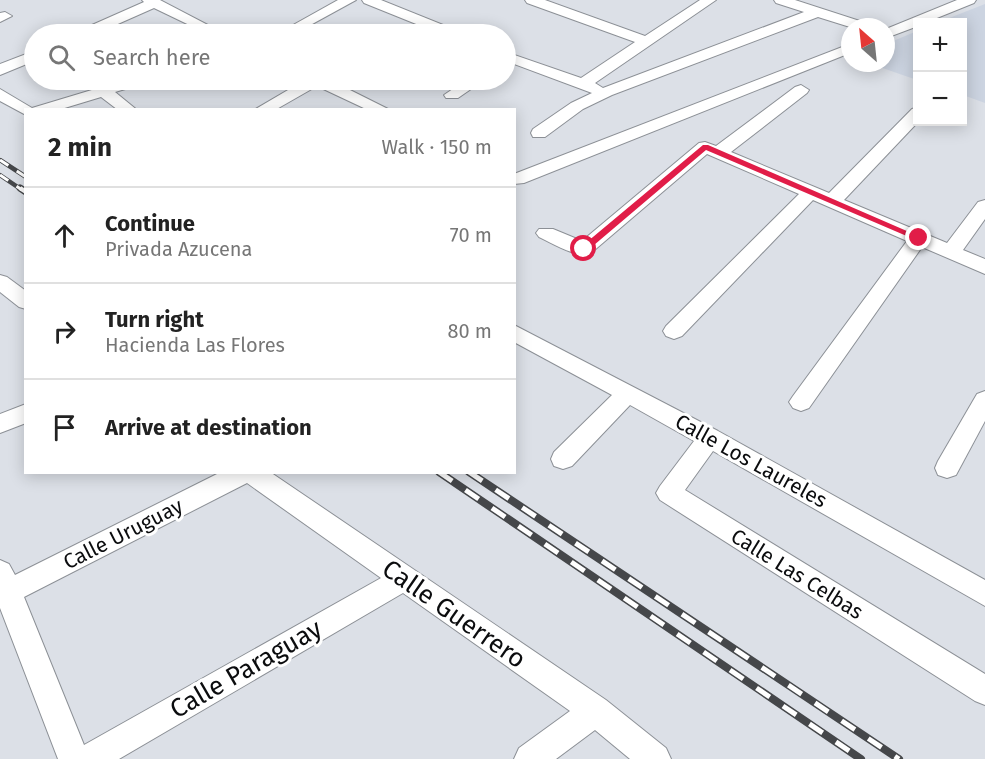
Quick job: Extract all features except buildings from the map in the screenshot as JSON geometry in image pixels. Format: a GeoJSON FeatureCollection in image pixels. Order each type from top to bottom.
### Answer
{"type":"FeatureCollection","features":[{"type":"Feature","properties":{"kind":"street"},"geometry":{"type":"LineString","coordinates":[[303,24],[349,0]]}},
{"type":"Feature","properties":{"kind":"street"},"geometry":{"type":"LineString","coordinates":[[369,0],[426,24]]}},
{"type":"Feature","properties":{"kind":"street"},"geometry":{"type":"LineString","coordinates":[[532,0],[648,42]]}},
{"type":"Feature","properties":{"kind":"street"},"geometry":{"type":"LineString","coordinates":[[583,84],[709,0]]}},
{"type":"Feature","properties":{"kind":"street"},"geometry":{"type":"LineString","coordinates":[[781,0],[841,20]]}},
{"type":"Feature","properties":{"kind":"street"},"geometry":{"type":"LineString","coordinates":[[895,30],[969,0]]}},
{"type":"Feature","properties":{"kind":"street"},"geometry":{"type":"LineString","coordinates":[[105,24],[151,1],[198,24]]}},
{"type":"Feature","properties":{"kind":"street"},"geometry":{"type":"LineString","coordinates":[[538,132],[577,106],[606,92],[818,12]]}},
{"type":"Feature","properties":{"kind":"street"},"geometry":{"type":"LineString","coordinates":[[516,180],[841,52]]}},
{"type":"Feature","properties":{"kind":"street"},"geometry":{"type":"LineString","coordinates":[[0,70],[24,60]]}},
{"type":"Feature","properties":{"kind":"street"},"geometry":{"type":"LineString","coordinates":[[516,61],[606,92]]}},
{"type":"Feature","properties":{"kind":"street"},"geometry":{"type":"LineString","coordinates":[[46,108],[106,90]]}},
{"type":"Feature","properties":{"kind":"street"},"geometry":{"type":"LineString","coordinates":[[266,108],[299,90]]}},
{"type":"Feature","properties":{"kind":"street"},"geometry":{"type":"LineString","coordinates":[[339,90],[378,108]]}},
{"type":"Feature","properties":{"kind":"street"},"geometry":{"type":"LineString","coordinates":[[452,96],[461,90]]}},
{"type":"Feature","properties":{"kind":"street"},"geometry":{"type":"LineString","coordinates":[[546,232],[584,249],[712,149],[801,90]]}},
{"type":"Feature","properties":{"kind":"street"},"geometry":{"type":"LineString","coordinates":[[103,91],[126,108]]}},
{"type":"Feature","properties":{"kind":"street"},"geometry":{"type":"LineString","coordinates":[[0,94],[24,109]]}},
{"type":"Feature","properties":{"kind":"street"},"geometry":{"type":"LineString","coordinates":[[831,201],[913,117]]}},
{"type":"Feature","properties":{"kind":"street"},"geometry":{"type":"LineString","coordinates":[[712,149],[985,267]]}},
{"type":"Feature","properties":{"kind":"street"},"geometry":{"type":"LineString","coordinates":[[674,331],[811,192]]}},
{"type":"Feature","properties":{"kind":"street"},"geometry":{"type":"LineString","coordinates":[[951,252],[985,206]]}},
{"type":"Feature","properties":{"kind":"street"},"geometry":{"type":"LineString","coordinates":[[801,402],[919,238]]}},
{"type":"Feature","properties":{"kind":"street"},"geometry":{"type":"LineString","coordinates":[[0,282],[23,300]]}},
{"type":"Feature","properties":{"kind":"street"},"geometry":{"type":"LineString","coordinates":[[0,306],[23,300]]}},
{"type":"Feature","properties":{"kind":"street","name":"Calle Los Laureles"},"geometry":{"type":"LineString","coordinates":[[516,333],[710,438],[985,594]]}},
{"type":"Feature","properties":{"kind":"street"},"geometry":{"type":"LineString","coordinates":[[563,459],[628,393]]}},
{"type":"Feature","properties":{"kind":"street"},"geometry":{"type":"LineString","coordinates":[[947,468],[985,400]]}},
{"type":"Feature","properties":{"kind":"street"},"geometry":{"type":"LineString","coordinates":[[0,424],[24,414]]}},
{"type":"Feature","properties":{"kind":"street","name":"Calle Las Celbas"},"geometry":{"type":"LineString","coordinates":[[710,438],[669,493],[985,691]]}},
{"type":"Feature","properties":{"kind":"street","name":"Calle Uruguay"},"geometry":{"type":"LineString","coordinates":[[3,586],[241,474]]}},
{"type":"Feature","properties":{"kind":"street","name":"Calle Guerrero"},"geometry":{"type":"LineString","coordinates":[[253,474],[595,711],[655,759]]}},
{"type":"Feature","properties":{"kind":"street","name":"Calle Paraguay"},"geometry":{"type":"LineString","coordinates":[[88,759],[404,579]]}},
{"type":"Feature","properties":{"kind":"street"},"geometry":{"type":"LineString","coordinates":[[3,586],[74,759]]}},
{"type":"Feature","properties":{"kind":"street"},"geometry":{"type":"LineString","coordinates":[[530,759],[595,711]]}},
{"type":"Feature","properties":{"kind":"shaded area"},"geometry":{"type":"Polygon","coordinates":[[[985,4],[985,103],[967,96],[967,18],[949,18],[985,4]]]}},
{"type":"Feature","properties":{"kind":"shaded area"},"geometry":{"type":"Polygon","coordinates":[[[913,33],[913,79],[894,72],[895,40],[913,33]]]}},
{"type":"Feature","properties":{"kind":"railway"},"geometry":{"type":"LineString","coordinates":[[0,160],[24,176]]}},
{"type":"Feature","properties":{"kind":"railway"},"geometry":{"type":"LineString","coordinates":[[0,175],[22,190]]}},
{"type":"Feature","properties":{"kind":"railway"},"geometry":{"type":"LineString","coordinates":[[20,188],[24,191]]}},
{"type":"Feature","properties":{"kind":"railway"},"geometry":{"type":"LineString","coordinates":[[442,474],[861,759]]}},
{"type":"Feature","properties":{"kind":"railway"},"geometry":{"type":"LineString","coordinates":[[472,474],[899,759]]}},
{"type":"Feature","properties":{"kind":"route"},"geometry":{"type":"LineString","coordinates":[[584,249],[705,147],[919,238]]}}]}
